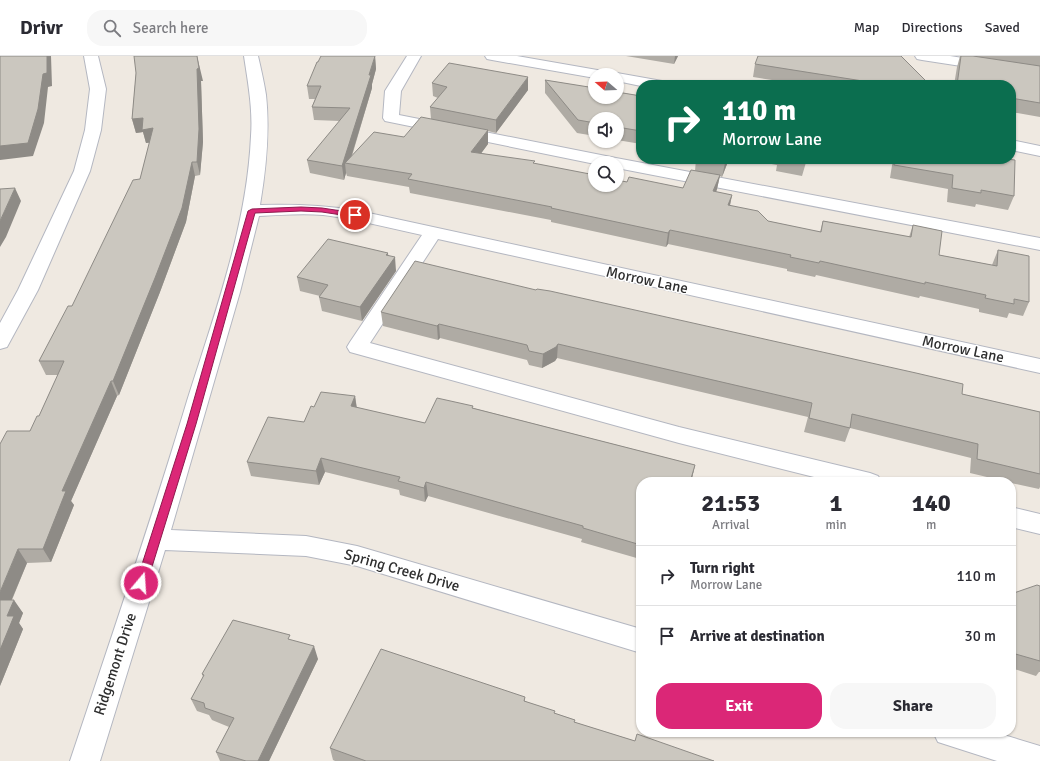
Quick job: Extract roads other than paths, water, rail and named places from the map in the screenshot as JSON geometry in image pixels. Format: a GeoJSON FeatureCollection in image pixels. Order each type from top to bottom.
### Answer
{"type":"FeatureCollection","features":[{"type":"Feature","properties":{"kind":"street"},"geometry":{"type":"LineString","coordinates":[[0,342],[28,290],[82,171],[92,130],[98,89],[91,56]]}},
{"type":"Feature","properties":{"kind":"street","name":"Ridgemont Drive"},"geometry":{"type":"LineString","coordinates":[[85,761],[192,424],[252,211],[258,162],[261,118],[257,78],[252,56]]}},
{"type":"Feature","properties":{"kind":"street"},"geometry":{"type":"LineString","coordinates":[[414,56],[393,91],[391,118],[588,157]]}},
{"type":"Feature","properties":{"kind":"street"},"geometry":{"type":"LineString","coordinates":[[492,56],[588,72]]}},
{"type":"Feature","properties":{"kind":"street"},"geometry":{"type":"LineString","coordinates":[[922,56],[1040,74]]}},
{"type":"Feature","properties":{"kind":"street"},"geometry":{"type":"LineString","coordinates":[[624,78],[636,80]]}},
{"type":"Feature","properties":{"kind":"street"},"geometry":{"type":"LineString","coordinates":[[1016,146],[1040,151]]}},
{"type":"Feature","properties":{"kind":"street"},"geometry":{"type":"LineString","coordinates":[[624,165],[1040,244]]}},
{"type":"Feature","properties":{"kind":"street","name":"Morrow Lane"},"geometry":{"type":"LineString","coordinates":[[252,211],[301,209],[322,210],[355,215],[1040,366]]}},
{"type":"Feature","properties":{"kind":"street"},"geometry":{"type":"LineString","coordinates":[[433,233],[358,347],[679,435],[850,477]]}},
{"type":"Feature","properties":{"kind":"street"},"geometry":{"type":"LineString","coordinates":[[1016,518],[1040,524]]}},
{"type":"Feature","properties":{"kind":"street","name":"Spring Creek Drive"},"geometry":{"type":"LineString","coordinates":[[155,539],[306,546],[357,556],[636,640]]}},
{"type":"Feature","properties":{"kind":"street"},"geometry":{"type":"LineString","coordinates":[[964,737],[1040,760]]}}]}
